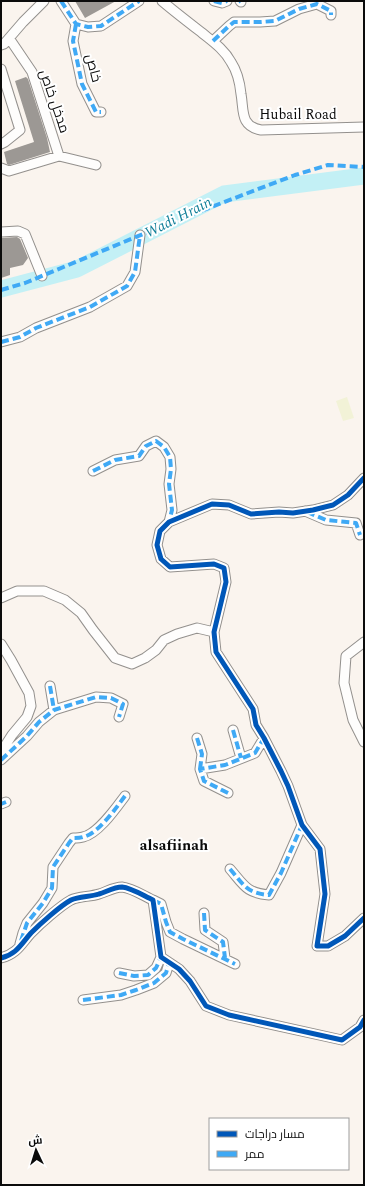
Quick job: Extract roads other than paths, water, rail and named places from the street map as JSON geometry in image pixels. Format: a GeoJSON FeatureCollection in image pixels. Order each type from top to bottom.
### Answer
{"type":"FeatureCollection","features":[{"type":"Feature","properties":{"kind":"street"},"geometry":{"type":"LineString","coordinates":[[1,45],[44,1]]}},
{"type":"Feature","properties":{"kind":"street"},"geometry":{"type":"LineString","coordinates":[[61,1],[76,24],[88,27],[101,26],[139,1]]}},
{"type":"Feature","properties":{"kind":"street","name":"Hubail Road"},"geometry":{"type":"LineString","coordinates":[[162,1],[213,41],[232,62],[241,95],[244,118],[254,129],[364,127]]}},
{"type":"Feature","properties":{"kind":"street"},"geometry":{"type":"LineString","coordinates":[[214,1],[222,3],[227,1]]}},
{"type":"Feature","properties":{"kind":"street"},"geometry":{"type":"LineString","coordinates":[[213,41],[234,22],[275,21],[299,9],[317,4],[331,11],[331,15]]}},
{"type":"Feature","properties":{"kind":"street","name":"خاص"},"geometry":{"type":"LineString","coordinates":[[76,24],[73,41],[82,84],[96,112],[101,112]]}},
{"type":"Feature","properties":{"kind":"street","name":"مدخل خاص"},"geometry":{"type":"LineString","coordinates":[[9,38],[32,72],[59,156]]}},
{"type":"Feature","properties":{"kind":"street"},"geometry":{"type":"LineString","coordinates":[[1,69],[20,130],[1,144]]}},
{"type":"Feature","properties":{"kind":"street","name":"مدخل خاص"},"geometry":{"type":"LineString","coordinates":[[1,168],[10,171],[59,156],[96,165]]}},
{"type":"Feature","properties":{"kind":"street"},"geometry":{"type":"LineString","coordinates":[[1,232],[18,231],[25,234],[42,276]]}},
{"type":"Feature","properties":{"kind":"street"},"geometry":{"type":"LineString","coordinates":[[1,342],[20,337],[36,328],[90,307],[127,286],[135,272],[140,235]]}},
{"type":"Feature","properties":{"kind":"street"},"geometry":{"type":"LineString","coordinates":[[93,471],[115,460],[139,456],[146,446],[156,441],[164,447],[170,457],[171,469],[169,484],[172,510],[169,522]]}},
{"type":"Feature","properties":{"kind":"street"},"geometry":{"type":"LineString","coordinates":[[364,478],[348,494],[333,505],[305,511],[293,513],[279,512],[251,514],[229,505],[212,504],[169,522],[160,531],[157,546],[161,559],[170,567],[214,564],[224,568],[226,582],[214,632],[216,652],[253,709],[256,725],[288,786],[302,825],[320,849],[325,894],[317,946],[328,946],[344,936],[364,918]]}},
{"type":"Feature","properties":{"kind":"street"},"geometry":{"type":"LineString","coordinates":[[305,511],[326,520],[356,523],[360,535]]}},
{"type":"Feature","properties":{"kind":"street"},"geometry":{"type":"LineString","coordinates":[[1,598],[17,591],[44,591],[65,600],[81,613],[115,658],[132,664],[145,658],[156,650],[164,640],[177,634],[197,628],[214,632]]}},
{"type":"Feature","properties":{"kind":"street"},"geometry":{"type":"LineString","coordinates":[[364,642],[346,656],[344,683],[353,720],[364,742]]}},
{"type":"Feature","properties":{"kind":"street"},"geometry":{"type":"LineString","coordinates":[[1,644],[29,693],[31,706],[27,717],[12,735],[1,752]]}},
{"type":"Feature","properties":{"kind":"street"},"geometry":{"type":"LineString","coordinates":[[50,686],[54,710]]}},
{"type":"Feature","properties":{"kind":"street"},"geometry":{"type":"LineString","coordinates":[[1,760],[27,736],[39,722],[54,710],[96,697],[111,698],[123,704],[119,717]]}},
{"type":"Feature","properties":{"kind":"street"},"geometry":{"type":"LineString","coordinates":[[233,730],[241,758]]}},
{"type":"Feature","properties":{"kind":"street"},"geometry":{"type":"LineString","coordinates":[[197,738],[202,754],[200,769],[204,782],[228,793]]}},
{"type":"Feature","properties":{"kind":"street"},"geometry":{"type":"LineString","coordinates":[[200,769],[225,765],[255,753],[264,738]]}},
{"type":"Feature","properties":{"kind":"street"},"geometry":{"type":"LineString","coordinates":[[19,947],[27,923],[43,903],[52,888],[53,867],[69,842],[73,838],[83,837],[93,832],[111,816],[125,796]]}},
{"type":"Feature","properties":{"kind":"street"},"geometry":{"type":"LineString","coordinates":[[230,869],[246,888],[257,894],[269,895],[278,879],[302,825]]}},
{"type":"Feature","properties":{"kind":"street"},"geometry":{"type":"LineString","coordinates":[[1,958],[11,954],[31,933],[72,899],[99,894],[111,889],[122,887],[133,890],[161,904],[170,932],[235,964]]}},
{"type":"Feature","properties":{"kind":"street"},"geometry":{"type":"LineString","coordinates":[[119,973],[134,976],[148,975],[156,968],[161,956],[153,900]]}},
{"type":"Feature","properties":{"kind":"street"},"geometry":{"type":"LineString","coordinates":[[204,913],[205,930],[223,942],[225,958]]}},
{"type":"Feature","properties":{"kind":"street"},"geometry":{"type":"LineString","coordinates":[[161,956],[169,963],[180,969],[190,981],[206,1006],[229,1015],[342,1040],[360,1027],[364,1020]]}},
{"type":"Feature","properties":{"kind":"street"},"geometry":{"type":"LineString","coordinates":[[83,1000],[121,995],[154,983],[166,973],[169,963]]}},
{"type":"Feature","properties":{"kind":"waterway","name":"Wadi Hrain"},"geometry":{"type":"LineString","coordinates":[[1,289],[77,269],[224,194],[364,176]]}},
{"type":"Feature","properties":{"kind":"district","name":"alsafiinah"},"geometry":{"type":"Point","coordinates":[174,845]}}]}
